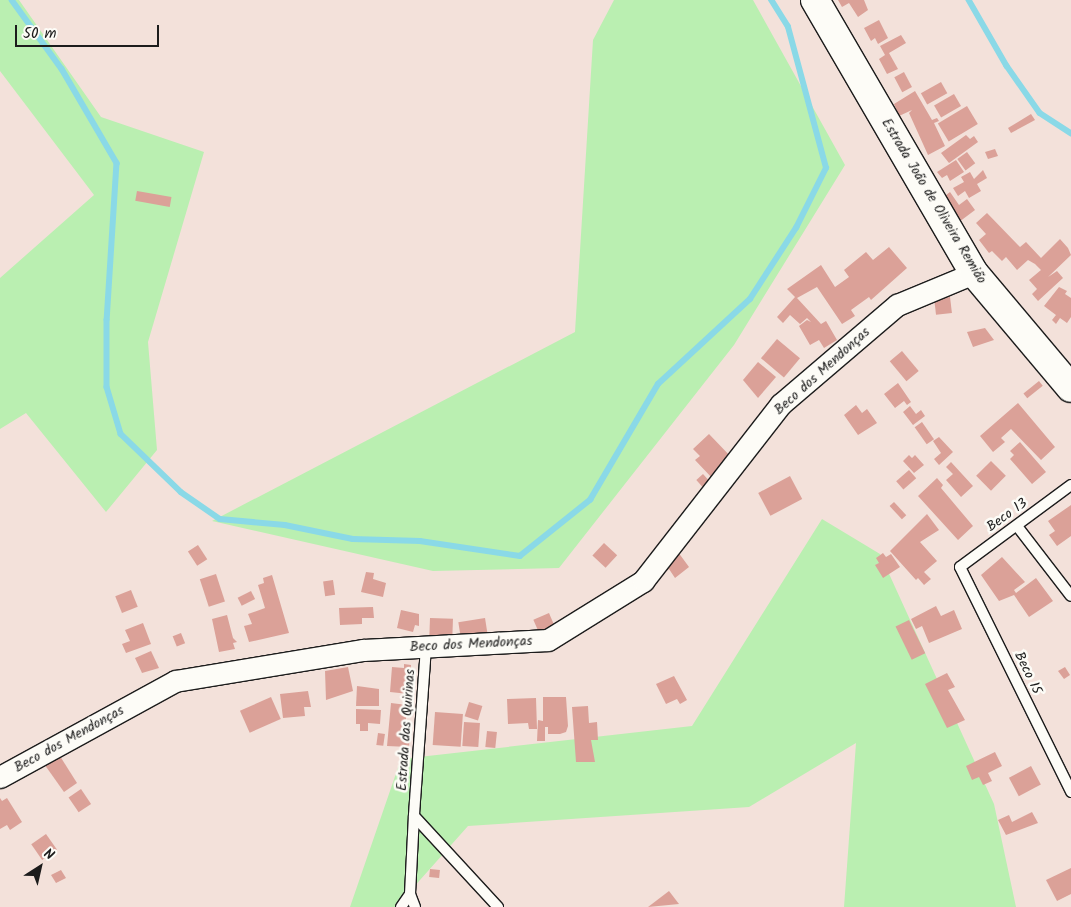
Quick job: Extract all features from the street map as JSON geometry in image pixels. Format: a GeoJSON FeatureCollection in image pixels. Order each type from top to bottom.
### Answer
{"type":"FeatureCollection","features":[{"type":"Feature","properties":{"kind":"main road","name":"Estrada João de Oliveira Remião"},"geometry":{"type":"LineString","coordinates":[[815,0],[974,273],[1071,388]]}},
{"type":"Feature","properties":{"kind":"street","name":"Beco dos Mendonças"},"geometry":{"type":"LineString","coordinates":[[0,777],[175,681],[363,650],[548,640],[643,581],[781,404],[897,305],[974,273]]}},
{"type":"Feature","properties":{"kind":"lane","name":"Beco 13"},"geometry":{"type":"LineString","coordinates":[[960,567],[1071,486]]}},
{"type":"Feature","properties":{"kind":"lane"},"geometry":{"type":"LineString","coordinates":[[1017,526],[1071,596]]}},
{"type":"Feature","properties":{"kind":"lane","name":"Beco 15"},"geometry":{"type":"LineString","coordinates":[[960,567],[1071,792]]}},
{"type":"Feature","properties":{"kind":"lane","name":"Estrada das Quirinas"},"geometry":{"type":"LineString","coordinates":[[415,907],[410,894],[426,647]]}},
{"type":"Feature","properties":{"kind":"lane"},"geometry":{"type":"LineString","coordinates":[[414,816],[498,907]]}},
{"type":"Feature","properties":{"kind":"lane","name":"Estrada das Quirinas"},"geometry":{"type":"LineString","coordinates":[[402,907],[410,894]]}},
{"type":"Feature","properties":{"kind":"green space"},"geometry":{"type":"Polygon","coordinates":[[[0,0],[19,0],[101,117],[204,152],[148,342],[157,450],[106,512],[26,413],[0,429],[0,278],[94,195],[0,71],[0,0]]]}},
{"type":"Feature","properties":{"kind":"green space"},"geometry":{"type":"Polygon","coordinates":[[[614,0],[753,0],[845,165],[734,345],[559,568],[433,571],[212,521],[575,332],[593,40],[614,0]]]}},
{"type":"Feature","properties":{"kind":"green space"},"geometry":{"type":"Polygon","coordinates":[[[822,519],[880,554],[994,804],[1016,907],[844,907],[856,743],[749,807],[468,826],[396,907],[350,907],[401,759],[692,726],[822,519]]]}},
{"type":"Feature","properties":{"kind":"building"},"geometry":{"type":"Polygon","coordinates":[[[838,0],[864,0],[868,10],[858,17],[849,3],[842,7],[838,0]]]}},
{"type":"Feature","properties":{"kind":"building"},"geometry":{"type":"Polygon","coordinates":[[[879,20],[888,38],[878,44],[875,38],[871,41],[864,28],[879,20]]]}},
{"type":"Feature","properties":{"kind":"building"},"geometry":{"type":"Polygon","coordinates":[[[901,35],[906,43],[889,53],[898,69],[887,74],[879,59],[885,55],[880,46],[901,35]]]}},
{"type":"Feature","properties":{"kind":"building"},"geometry":{"type":"Polygon","coordinates":[[[904,72],[912,87],[902,92],[894,77],[904,72]]]}},
{"type":"Feature","properties":{"kind":"building"},"geometry":{"type":"Polygon","coordinates":[[[941,82],[947,93],[927,105],[921,93],[941,82]]]}},
{"type":"Feature","properties":{"kind":"building"},"geometry":{"type":"Polygon","coordinates":[[[915,91],[932,120],[937,118],[939,121],[934,123],[945,146],[928,155],[909,113],[912,110],[899,116],[894,104],[915,91]]]}},
{"type":"Feature","properties":{"kind":"building"},"geometry":{"type":"Polygon","coordinates":[[[954,94],[961,106],[941,118],[934,106],[954,94]]]}},
{"type":"Feature","properties":{"kind":"building"},"geometry":{"type":"Polygon","coordinates":[[[967,106],[978,124],[949,142],[938,124],[967,106]]]}},
{"type":"Feature","properties":{"kind":"building"},"geometry":{"type":"Polygon","coordinates":[[[1031,114],[1035,120],[1011,133],[1008,128],[1031,114]]]}},
{"type":"Feature","properties":{"kind":"building"},"geometry":{"type":"Polygon","coordinates":[[[966,135],[970,139],[974,136],[978,142],[949,163],[941,153],[966,135]]]}},
{"type":"Feature","properties":{"kind":"building"},"geometry":{"type":"Polygon","coordinates":[[[995,149],[998,156],[988,159],[985,152],[995,149]]]}},
{"type":"Feature","properties":{"kind":"building"},"geometry":{"type":"Polygon","coordinates":[[[967,152],[975,163],[966,170],[957,159],[967,152]]]}},
{"type":"Feature","properties":{"kind":"building"},"geometry":{"type":"Polygon","coordinates":[[[956,160],[964,172],[950,181],[947,175],[942,178],[937,172],[956,160]]]}},
{"type":"Feature","properties":{"kind":"building"},"geometry":{"type":"Polygon","coordinates":[[[983,170],[987,178],[977,184],[981,191],[969,198],[965,191],[958,196],[953,188],[964,182],[961,177],[970,172],[974,179],[983,170]]]}},
{"type":"Feature","properties":{"kind":"building"},"geometry":{"type":"Polygon","coordinates":[[[137,191],[171,197],[170,207],[135,201],[137,191]]]}},
{"type":"Feature","properties":{"kind":"building"},"geometry":{"type":"Polygon","coordinates":[[[950,192],[959,205],[967,199],[975,210],[959,222],[941,199],[950,192]]]}},
{"type":"Feature","properties":{"kind":"building"},"geometry":{"type":"Polygon","coordinates":[[[987,213],[1020,247],[1026,242],[1041,258],[1060,239],[1068,248],[1071,255],[1048,277],[1057,271],[1063,278],[1038,301],[1032,294],[1037,289],[1029,280],[1041,270],[1028,260],[1017,270],[1006,257],[1002,261],[992,251],[989,253],[979,240],[986,234],[976,223],[987,213]]]}},
{"type":"Feature","properties":{"kind":"building"},"geometry":{"type":"Polygon","coordinates":[[[889,247],[907,268],[871,300],[869,297],[851,310],[855,316],[842,324],[817,287],[797,298],[821,324],[826,321],[837,340],[824,348],[819,340],[810,345],[799,326],[807,320],[811,322],[807,318],[800,324],[790,315],[783,323],[777,317],[795,297],[787,289],[821,265],[835,287],[849,277],[844,270],[866,252],[873,260],[889,247]]]}},
{"type":"Feature","properties":{"kind":"building"},"geometry":{"type":"Polygon","coordinates":[[[1059,287],[1067,291],[1065,294],[1071,298],[1071,317],[1067,323],[1060,318],[1056,324],[1052,320],[1056,315],[1044,306],[1059,287]]]}},
{"type":"Feature","properties":{"kind":"building"},"geometry":{"type":"Polygon","coordinates":[[[950,297],[952,313],[936,315],[934,299],[950,297]]]}},
{"type":"Feature","properties":{"kind":"building"},"geometry":{"type":"Polygon","coordinates":[[[985,328],[994,340],[973,347],[967,332],[985,328]]]}},
{"type":"Feature","properties":{"kind":"building"},"geometry":{"type":"Polygon","coordinates":[[[777,339],[800,358],[784,377],[761,358],[777,339]]]}},
{"type":"Feature","properties":{"kind":"building"},"geometry":{"type":"Polygon","coordinates":[[[902,351],[919,371],[906,381],[890,361],[902,351]]]}},
{"type":"Feature","properties":{"kind":"building"},"geometry":{"type":"Polygon","coordinates":[[[758,362],[776,377],[758,398],[743,380],[758,362]]]}},
{"type":"Feature","properties":{"kind":"building"},"geometry":{"type":"Polygon","coordinates":[[[1039,381],[1043,386],[1027,398],[1023,394],[1039,381]]]}},
{"type":"Feature","properties":{"kind":"building"},"geometry":{"type":"Polygon","coordinates":[[[898,383],[911,402],[907,405],[904,401],[895,408],[884,394],[898,383]]]}},
{"type":"Feature","properties":{"kind":"building"},"geometry":{"type":"Polygon","coordinates":[[[1018,403],[1055,447],[1041,460],[1011,429],[1001,438],[1005,442],[993,452],[980,436],[1018,403]]]}},
{"type":"Feature","properties":{"kind":"building"},"geometry":{"type":"Polygon","coordinates":[[[856,405],[862,413],[867,409],[877,423],[858,435],[844,415],[856,405]]]}},
{"type":"Feature","properties":{"kind":"building"},"geometry":{"type":"Polygon","coordinates":[[[910,406],[916,414],[921,410],[925,416],[913,425],[903,412],[910,406]]]}},
{"type":"Feature","properties":{"kind":"building"},"geometry":{"type":"Polygon","coordinates":[[[922,422],[934,439],[927,444],[915,427],[922,422]]]}},
{"type":"Feature","properties":{"kind":"building"},"geometry":{"type":"Polygon","coordinates":[[[709,434],[733,459],[713,479],[695,460],[700,456],[693,449],[709,434]]]}},
{"type":"Feature","properties":{"kind":"building"},"geometry":{"type":"Polygon","coordinates":[[[939,437],[953,452],[939,465],[934,459],[941,453],[933,441],[939,437]]]}},
{"type":"Feature","properties":{"kind":"building"},"geometry":{"type":"Polygon","coordinates":[[[1020,442],[1046,472],[1032,484],[1010,459],[1014,455],[1010,451],[1020,442]]]}},
{"type":"Feature","properties":{"kind":"building"},"geometry":{"type":"Polygon","coordinates":[[[909,455],[912,458],[915,455],[924,465],[914,473],[903,461],[909,455]]]}},
{"type":"Feature","properties":{"kind":"building"},"geometry":{"type":"Polygon","coordinates":[[[991,461],[1006,476],[991,491],[976,476],[991,461]]]}},
{"type":"Feature","properties":{"kind":"building"},"geometry":{"type":"Polygon","coordinates":[[[951,462],[973,486],[961,497],[946,480],[953,474],[946,467],[951,462]]]}},
{"type":"Feature","properties":{"kind":"building"},"geometry":{"type":"Polygon","coordinates":[[[909,470],[916,478],[903,489],[896,481],[909,470]]]}},
{"type":"Feature","properties":{"kind":"building"},"geometry":{"type":"Polygon","coordinates":[[[703,474],[712,484],[705,490],[696,480],[703,474]]]}},
{"type":"Feature","properties":{"kind":"building"},"geometry":{"type":"Polygon","coordinates":[[[790,476],[802,499],[770,516],[758,493],[790,476]]]}},
{"type":"Feature","properties":{"kind":"building"},"geometry":{"type":"Polygon","coordinates":[[[937,478],[943,485],[941,488],[973,526],[958,540],[918,496],[937,478]]]}},
{"type":"Feature","properties":{"kind":"building"},"geometry":{"type":"Polygon","coordinates":[[[894,502],[906,515],[902,519],[890,506],[894,502]]]}},
{"type":"Feature","properties":{"kind":"building"},"geometry":{"type":"Polygon","coordinates":[[[1071,505],[1071,536],[1057,546],[1049,535],[1055,531],[1048,521],[1071,505]]]}},
{"type":"Feature","properties":{"kind":"building"},"geometry":{"type":"Polygon","coordinates":[[[927,514],[939,530],[920,542],[937,561],[924,572],[931,579],[924,585],[918,578],[916,580],[890,551],[927,514]]]}},
{"type":"Feature","properties":{"kind":"building"},"geometry":{"type":"Polygon","coordinates":[[[604,543],[617,555],[606,568],[592,555],[604,543]]]}},
{"type":"Feature","properties":{"kind":"building"},"geometry":{"type":"Polygon","coordinates":[[[198,545],[207,559],[197,566],[188,552],[198,545]]]}},
{"type":"Feature","properties":{"kind":"building"},"geometry":{"type":"Polygon","coordinates":[[[678,552],[689,567],[675,578],[669,569],[665,572],[661,566],[678,552]]]}},
{"type":"Feature","properties":{"kind":"building"},"geometry":{"type":"Polygon","coordinates":[[[883,553],[886,557],[891,554],[900,567],[883,578],[875,565],[879,563],[876,558],[883,553]]]}},
{"type":"Feature","properties":{"kind":"building"},"geometry":{"type":"Polygon","coordinates":[[[1002,557],[1025,582],[1014,590],[1016,593],[1036,578],[1053,601],[1029,617],[1014,595],[999,601],[981,575],[1002,557]]]}},
{"type":"Feature","properties":{"kind":"building"},"geometry":{"type":"Polygon","coordinates":[[[366,572],[374,573],[373,579],[386,583],[383,597],[361,592],[366,572]]]}},
{"type":"Feature","properties":{"kind":"building"},"geometry":{"type":"Polygon","coordinates":[[[216,574],[225,602],[209,607],[200,579],[216,574]]]}},
{"type":"Feature","properties":{"kind":"building"},"geometry":{"type":"Polygon","coordinates":[[[272,575],[289,633],[249,642],[244,626],[252,624],[248,614],[265,608],[258,585],[264,583],[263,578],[272,575]]]}},
{"type":"Feature","properties":{"kind":"building"},"geometry":{"type":"Polygon","coordinates":[[[333,580],[335,595],[325,596],[323,581],[333,580]]]}},
{"type":"Feature","properties":{"kind":"building"},"geometry":{"type":"Polygon","coordinates":[[[131,590],[138,607],[122,613],[115,596],[131,590]]]}},
{"type":"Feature","properties":{"kind":"building"},"geometry":{"type":"Polygon","coordinates":[[[251,591],[255,599],[242,606],[238,598],[251,591]]]}},
{"type":"Feature","properties":{"kind":"building"},"geometry":{"type":"Polygon","coordinates":[[[936,606],[941,616],[954,610],[962,629],[929,643],[922,626],[916,629],[911,619],[936,606]]]}},
{"type":"Feature","properties":{"kind":"building"},"geometry":{"type":"Polygon","coordinates":[[[373,607],[374,618],[362,618],[362,624],[340,625],[339,608],[373,607]]]}},
{"type":"Feature","properties":{"kind":"building"},"geometry":{"type":"Polygon","coordinates":[[[401,610],[419,614],[419,626],[415,625],[413,632],[397,628],[401,610]]]}},
{"type":"Feature","properties":{"kind":"building"},"geometry":{"type":"Polygon","coordinates":[[[549,613],[554,625],[538,632],[533,620],[549,613]]]}},
{"type":"Feature","properties":{"kind":"building"},"geometry":{"type":"Polygon","coordinates":[[[227,615],[233,638],[237,642],[233,643],[235,649],[219,652],[212,619],[227,615]]]}},
{"type":"Feature","properties":{"kind":"building"},"geometry":{"type":"Polygon","coordinates":[[[430,618],[453,619],[452,641],[429,640],[430,618]]]}},
{"type":"Feature","properties":{"kind":"building"},"geometry":{"type":"Polygon","coordinates":[[[485,618],[488,637],[461,641],[458,622],[485,618]]]}},
{"type":"Feature","properties":{"kind":"building"},"geometry":{"type":"Polygon","coordinates":[[[909,620],[925,653],[912,660],[896,627],[909,620]]]}},
{"type":"Feature","properties":{"kind":"building"},"geometry":{"type":"Polygon","coordinates":[[[143,623],[151,644],[126,653],[122,644],[130,641],[125,630],[143,623]]]}},
{"type":"Feature","properties":{"kind":"building"},"geometry":{"type":"Polygon","coordinates":[[[181,633],[185,643],[177,647],[173,636],[181,633]]]}},
{"type":"Feature","properties":{"kind":"building"},"geometry":{"type":"Polygon","coordinates":[[[151,651],[159,668],[142,673],[135,658],[151,651]]]}},
{"type":"Feature","properties":{"kind":"building"},"geometry":{"type":"Polygon","coordinates":[[[404,664],[411,665],[409,694],[390,692],[392,667],[404,668],[404,664]]]}},
{"type":"Feature","properties":{"kind":"building"},"geometry":{"type":"Polygon","coordinates":[[[348,667],[353,691],[326,700],[325,671],[348,667]]]}},
{"type":"Feature","properties":{"kind":"building"},"geometry":{"type":"Polygon","coordinates":[[[1065,667],[1070,675],[1064,679],[1058,671],[1065,667]]]}},
{"type":"Feature","properties":{"kind":"building"},"geometry":{"type":"Polygon","coordinates":[[[947,673],[955,687],[948,690],[965,720],[947,728],[925,684],[947,673]]]}},
{"type":"Feature","properties":{"kind":"building"},"geometry":{"type":"Polygon","coordinates":[[[674,676],[687,700],[680,704],[677,699],[666,704],[656,684],[674,676]]]}},
{"type":"Feature","properties":{"kind":"building"},"geometry":{"type":"Polygon","coordinates":[[[357,686],[379,689],[379,706],[356,706],[357,686]]]}},
{"type":"Feature","properties":{"kind":"building"},"geometry":{"type":"Polygon","coordinates":[[[308,691],[311,707],[304,707],[305,716],[283,718],[280,694],[308,691]]]}},
{"type":"Feature","properties":{"kind":"building"},"geometry":{"type":"Polygon","coordinates":[[[271,697],[281,719],[250,733],[240,711],[271,697]]]}},
{"type":"Feature","properties":{"kind":"building"},"geometry":{"type":"Polygon","coordinates":[[[543,697],[566,697],[568,726],[566,732],[560,734],[548,734],[548,727],[545,727],[545,741],[537,741],[538,720],[543,721],[543,697]]]}},
{"type":"Feature","properties":{"kind":"building"},"geometry":{"type":"Polygon","coordinates":[[[536,698],[537,729],[529,729],[528,723],[508,724],[507,699],[536,698]]]}},
{"type":"Feature","properties":{"kind":"building"},"geometry":{"type":"Polygon","coordinates":[[[469,702],[482,706],[478,720],[465,716],[469,702]]]}},
{"type":"Feature","properties":{"kind":"building"},"geometry":{"type":"Polygon","coordinates":[[[391,703],[407,705],[405,733],[410,734],[409,747],[387,746],[391,703]]]}},
{"type":"Feature","properties":{"kind":"building"},"geometry":{"type":"Polygon","coordinates":[[[588,706],[589,723],[597,722],[598,740],[591,740],[595,762],[576,762],[572,707],[588,706]]]}},
{"type":"Feature","properties":{"kind":"building"},"geometry":{"type":"Polygon","coordinates":[[[356,709],[381,710],[380,724],[368,723],[368,731],[360,731],[360,724],[356,724],[356,709]]]}},
{"type":"Feature","properties":{"kind":"building"},"geometry":{"type":"Polygon","coordinates":[[[435,712],[463,714],[461,747],[433,745],[435,712]]]}},
{"type":"Feature","properties":{"kind":"building"},"geometry":{"type":"Polygon","coordinates":[[[464,722],[480,723],[478,747],[462,746],[464,722]]]}},
{"type":"Feature","properties":{"kind":"building"},"geometry":{"type":"Polygon","coordinates":[[[487,731],[497,732],[495,748],[485,747],[487,731]]]}},
{"type":"Feature","properties":{"kind":"building"},"geometry":{"type":"Polygon","coordinates":[[[378,733],[385,734],[383,746],[376,745],[378,733]]]}},
{"type":"Feature","properties":{"kind":"building"},"geometry":{"type":"Polygon","coordinates":[[[995,752],[1002,766],[988,773],[992,781],[983,785],[979,777],[972,780],[966,766],[995,752]]]}},
{"type":"Feature","properties":{"kind":"building"},"geometry":{"type":"Polygon","coordinates":[[[58,753],[77,783],[64,792],[42,761],[58,753]]]}},
{"type":"Feature","properties":{"kind":"building"},"geometry":{"type":"Polygon","coordinates":[[[1031,766],[1041,785],[1019,796],[1009,778],[1031,766]]]}},
{"type":"Feature","properties":{"kind":"building"},"geometry":{"type":"Polygon","coordinates":[[[81,789],[91,804],[79,812],[69,797],[81,789]]]}},
{"type":"Feature","properties":{"kind":"building"},"geometry":{"type":"Polygon","coordinates":[[[0,798],[2,801],[7,798],[22,822],[10,830],[7,825],[0,829],[0,798]]]}},
{"type":"Feature","properties":{"kind":"building"},"geometry":{"type":"Polygon","coordinates":[[[1032,812],[1038,823],[1006,835],[998,820],[1009,815],[1012,822],[1032,812]]]}},
{"type":"Feature","properties":{"kind":"building"},"geometry":{"type":"Polygon","coordinates":[[[46,834],[57,850],[42,860],[31,844],[46,834]]]}},
{"type":"Feature","properties":{"kind":"building"},"geometry":{"type":"Polygon","coordinates":[[[1071,868],[1071,894],[1057,901],[1046,880],[1071,868]]]}},
{"type":"Feature","properties":{"kind":"building"},"geometry":{"type":"Polygon","coordinates":[[[430,869],[440,870],[439,878],[429,877],[430,869]]]}},
{"type":"Feature","properties":{"kind":"building"},"geometry":{"type":"Polygon","coordinates":[[[61,870],[66,878],[56,883],[51,875],[61,870]]]}},
{"type":"Feature","properties":{"kind":"building"},"geometry":{"type":"Polygon","coordinates":[[[669,891],[679,904],[648,907],[669,891]]]}},
{"type":"Feature","properties":{"kind":"waterway"},"geometry":{"type":"LineString","coordinates":[[12,0],[62,69],[117,163],[107,320],[107,387],[121,434],[181,492],[220,519],[285,525],[353,539],[420,541],[520,556],[590,500],[658,384],[750,299],[796,228],[826,168],[788,27],[771,0]]}},
{"type":"Feature","properties":{"kind":"waterway"},"geometry":{"type":"LineString","coordinates":[[969,0],[1007,66],[1040,113],[1071,133]]}}]}
